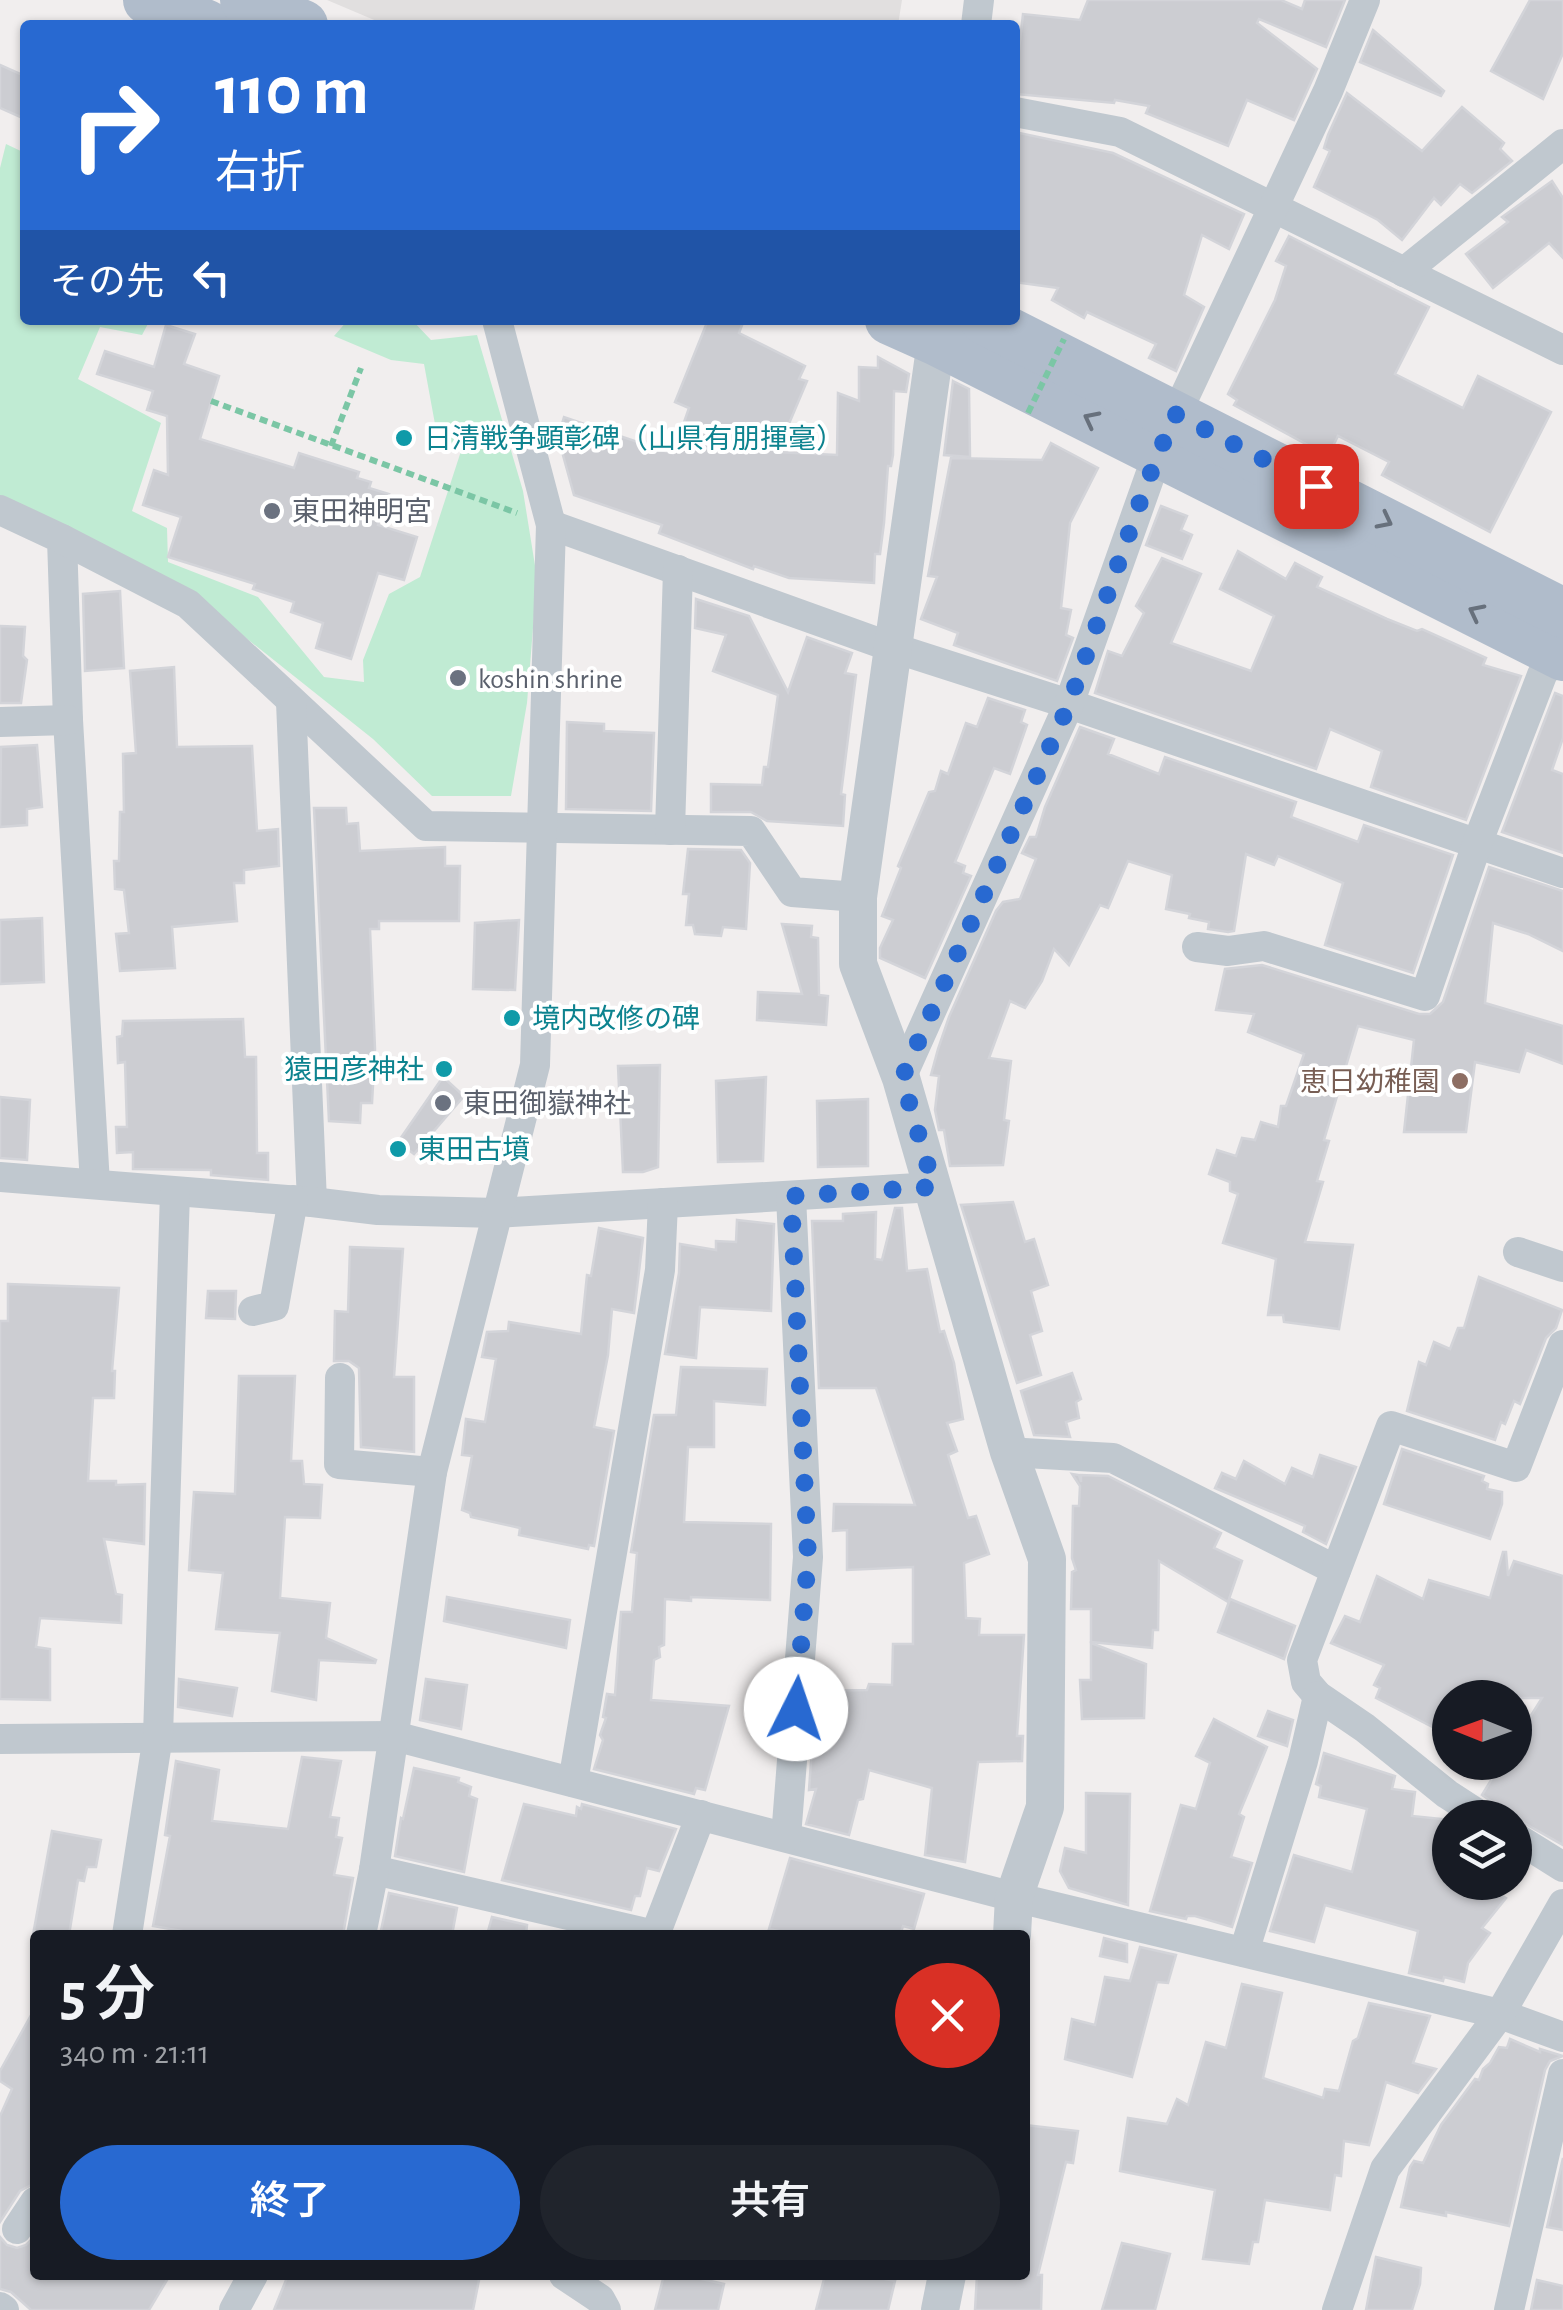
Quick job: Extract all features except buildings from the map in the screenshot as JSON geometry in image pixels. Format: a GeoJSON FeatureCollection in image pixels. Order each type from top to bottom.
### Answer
{"type":"FeatureCollection","features":[{"type":"Feature","properties":{"kind":"main road"},"geometry":{"type":"LineString","coordinates":[[148,0],[195,20]]}},
{"type":"Feature","properties":{"kind":"main road"},"geometry":{"type":"LineString","coordinates":[[245,0],[291,20]]}},
{"type":"Feature","properties":{"kind":"main road"},"geometry":{"type":"LineString","coordinates":[[993,325],[1166,434]]}},
{"type":"Feature","properties":{"kind":"main road"},"geometry":{"type":"LineString","coordinates":[[938,330],[1166,434],[1562,640]]}},
{"type":"Feature","properties":{"kind":"street"},"geometry":{"type":"LineString","coordinates":[[902,1078],[1069,704],[1166,434],[1328,91],[1364,0]]}},
{"type":"Feature","properties":{"kind":"street"},"geometry":{"type":"LineString","coordinates":[[1020,113],[1120,132],[1563,350]]}},
{"type":"Feature","properties":{"kind":"street"},"geometry":{"type":"LineString","coordinates":[[1404,272],[1563,144]]}},
{"type":"Feature","properties":{"kind":"street"},"geometry":{"type":"LineString","coordinates":[[362,1930],[432,1472],[534,1066],[552,524],[498,325]]}},
{"type":"Feature","properties":{"kind":"street"},"geometry":{"type":"LineString","coordinates":[[938,330],[858,897],[858,964],[902,1078],[1009,1452],[1047,1559],[1044,1807],[1014,1897],[1012,1930]]}},
{"type":"Feature","properties":{"kind":"street"},"geometry":{"type":"LineString","coordinates":[[0,510],[188,604],[426,826],[751,831],[792,892],[858,897]]}},
{"type":"Feature","properties":{"kind":"street"},"geometry":{"type":"LineString","coordinates":[[552,524],[891,647],[1563,873]]}},
{"type":"Feature","properties":{"kind":"street"},"geometry":{"type":"LineString","coordinates":[[62,539],[68,720],[95,1184]]}},
{"type":"Feature","properties":{"kind":"street"},"geometry":{"type":"LineString","coordinates":[[670,830],[678,570]]}},
{"type":"Feature","properties":{"kind":"street"},"geometry":{"type":"LineString","coordinates":[[1197,947],[1228,951],[1264,946],[1425,996],[1476,844],[1542,675],[1562,640]]}},
{"type":"Feature","properties":{"kind":"street"},"geometry":{"type":"LineString","coordinates":[[253,1311],[274,1306],[302,1201],[290,702]]}},
{"type":"Feature","properties":{"kind":"street"},"geometry":{"type":"LineString","coordinates":[[0,722],[68,720]]}},
{"type":"Feature","properties":{"kind":"street"},"geometry":{"type":"LineString","coordinates":[[0,1177],[378,1210],[497,1213],[934,1187]]}},
{"type":"Feature","properties":{"kind":"street"},"geometry":{"type":"LineString","coordinates":[[128,1930],[158,1736],[175,1192]]}},
{"type":"Feature","properties":{"kind":"street"},"geometry":{"type":"LineString","coordinates":[[786,1837],[808,1557],[791,1196]]}},
{"type":"Feature","properties":{"kind":"street"},"geometry":{"type":"LineString","coordinates":[[573,1782],[660,1270],[663,1203]]}},
{"type":"Feature","properties":{"kind":"street"},"geometry":{"type":"LineString","coordinates":[[1518,1252],[1563,1267]]}},
{"type":"Feature","properties":{"kind":"street"},"geometry":{"type":"LineString","coordinates":[[1456,1800],[1318,1696],[1306,1682],[1302,1660],[1390,1426],[1516,1467],[1563,1345]]}},
{"type":"Feature","properties":{"kind":"street"},"geometry":{"type":"LineString","coordinates":[[340,1378],[339,1464],[432,1472]]}},
{"type":"Feature","properties":{"kind":"street"},"geometry":{"type":"LineString","coordinates":[[1009,1452],[1113,1458],[1336,1570]]}},
{"type":"Feature","properties":{"kind":"street"},"geometry":{"type":"LineString","coordinates":[[1244,1952],[1303,1762],[1318,1696]]}},
{"type":"Feature","properties":{"kind":"street"},"geometry":{"type":"LineString","coordinates":[[0,1739],[394,1736],[1014,1897],[1500,2014],[1563,2037]]}},
{"type":"Feature","properties":{"kind":"street"},"geometry":{"type":"LineString","coordinates":[[657,1930],[701,1815]]}},
{"type":"Feature","properties":{"kind":"street"},"geometry":{"type":"LineString","coordinates":[[1532,1848],[1563,1868]]}},
{"type":"Feature","properties":{"kind":"street"},"geometry":{"type":"LineString","coordinates":[[374,1870],[633,1930]]}},
{"type":"Feature","properties":{"kind":"street"},"geometry":{"type":"LineString","coordinates":[[1337,2310],[1385,2169],[1500,2014],[1563,1904]]}},
{"type":"Feature","properties":{"kind":"street"},"geometry":{"type":"LineString","coordinates":[[1509,2310],[1563,2074]]}},
{"type":"Feature","properties":{"kind":"street"},"geometry":{"type":"LineString","coordinates":[[17,2229],[30,2210]]}},
{"type":"Feature","properties":{"kind":"street"},"geometry":{"type":"LineString","coordinates":[[234,2310],[250,2280]]}},
{"type":"Feature","properties":{"kind":"street"},"geometry":{"type":"LineString","coordinates":[[572,2280],[600,2299],[606,2310]]}},
{"type":"Feature","properties":{"kind":"street"},"geometry":{"type":"LineString","coordinates":[[940,2310],[946,2280]]}},
{"type":"Feature","properties":{"kind":"path"},"geometry":{"type":"LineString","coordinates":[[1028,413],[1064,339]]}},
{"type":"Feature","properties":{"kind":"path"},"geometry":{"type":"LineString","coordinates":[[331,446],[361,368]]}},
{"type":"Feature","properties":{"kind":"path"},"geometry":{"type":"LineString","coordinates":[[211,401],[552,524]]}},
{"type":"Feature","properties":{"kind":"shaded area"},"geometry":{"type":"Polygon","coordinates":[[[327,0],[902,0],[899,20],[374,20],[327,0]]]}},
{"type":"Feature","properties":{"kind":"green space"},"geometry":{"type":"Polygon","coordinates":[[[6,144],[20,151],[20,325],[147,325],[142,335],[100,327],[78,379],[161,423],[132,511],[167,528],[168,562],[258,597],[324,677],[364,682],[363,660],[389,594],[420,577],[462,448],[437,435],[424,364],[391,360],[334,336],[344,325],[417,325],[431,340],[477,335],[523,491],[537,578],[527,703],[511,796],[432,796],[373,739],[187,591],[0,499],[0,168],[6,144]]]}},
{"type":"Feature","properties":{"kind":"place","name":"日清戦争顕彰碑（山県有朋揮毫）"},"geometry":{"type":"Point","coordinates":[404,438]}},
{"type":"Feature","properties":{"kind":"place","name":"東田神明宮"},"geometry":{"type":"Point","coordinates":[272,511]}},
{"type":"Feature","properties":{"kind":"place","name":"koshin shrine"},"geometry":{"type":"Point","coordinates":[458,678]}},
{"type":"Feature","properties":{"kind":"place","name":"境内改修の碑"},"geometry":{"type":"Point","coordinates":[512,1018]}},
{"type":"Feature","properties":{"kind":"place","name":"猿田彦神社"},"geometry":{"type":"Point","coordinates":[444,1069]}},
{"type":"Feature","properties":{"kind":"place","name":"恵日幼稚園"},"geometry":{"type":"Point","coordinates":[1460,1081]}},
{"type":"Feature","properties":{"kind":"place","name":"東田御嶽神社"},"geometry":{"type":"Point","coordinates":[443,1103]}},
{"type":"Feature","properties":{"kind":"place","name":"東田古墳"},"geometry":{"type":"Point","coordinates":[398,1149]}},
{"type":"Feature","properties":{"kind":"route"},"geometry":{"type":"LineString","coordinates":[[796,1709],[808,1557],[791,1196],[934,1187],[902,1078],[1069,704],[1175,414],[1316,486]]}}]}
